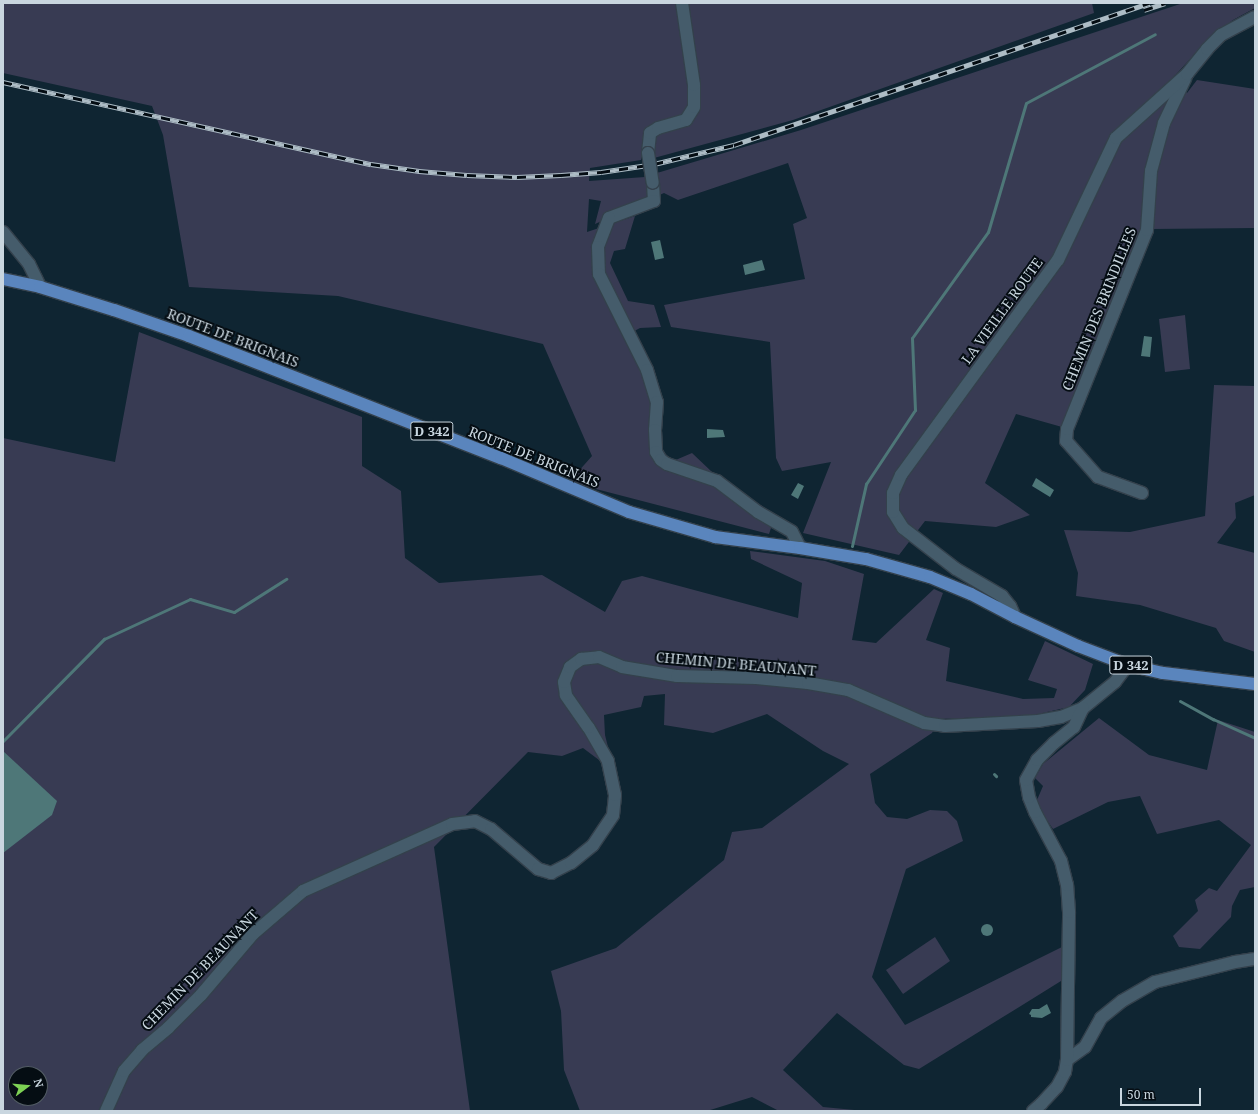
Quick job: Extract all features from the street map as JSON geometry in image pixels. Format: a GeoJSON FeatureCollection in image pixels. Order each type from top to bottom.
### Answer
{"type":"FeatureCollection","features":[{"type":"Feature","properties":{"kind":"main road","name":"ROUTE DE BRIGNAIS"},"geometry":{"type":"LineString","coordinates":[[3,279],[40,287],[114,310],[189,336],[501,458],[629,512],[715,537],[800,548],[866,559],[930,577],[971,594],[1016,617]]}},
{"type":"Feature","properties":{"kind":"main road","name":"D 342"},"geometry":{"type":"LineString","coordinates":[[1016,617],[1078,646],[1128,665],[1162,673],[1255,684]]}},
{"type":"Feature","properties":{"kind":"street"},"geometry":{"type":"LineString","coordinates":[[682,3],[694,85],[694,107],[686,120],[658,128],[650,133],[648,153],[653,183],[654,201],[609,218],[598,247],[599,274],[647,370],[657,402],[655,430],[656,452],[661,460],[667,464],[717,481],[758,512],[792,532],[800,548]]}},
{"type":"Feature","properties":{"kind":"street","name":"LA VIEILLE ROUTE"},"geometry":{"type":"LineString","coordinates":[[1016,617],[1002,596],[956,569],[903,528],[893,512],[893,493],[902,475],[1058,260],[1116,138],[1187,74],[1206,49],[1222,35],[1255,17]]}},
{"type":"Feature","properties":{"kind":"street","name":"CHEMIN DES BRINDILLES"},"geometry":{"type":"LineString","coordinates":[[1142,493],[1098,476],[1066,442],[1066,429],[1147,230],[1153,164],[1164,123],[1187,74]]}},
{"type":"Feature","properties":{"kind":"street"},"geometry":{"type":"LineString","coordinates":[[3,232],[29,264],[40,287]]}},
{"type":"Feature","properties":{"kind":"street","name":"CHEMIN DE BEAUNANT"},"geometry":{"type":"LineString","coordinates":[[106,1111],[124,1071],[142,1050],[168,1028],[201,995],[253,934],[303,891],[452,824],[475,821],[486,826],[538,870],[551,873],[571,863],[593,845],[613,815],[615,794],[608,761],[588,726],[566,695],[564,682],[570,668],[581,659],[599,657],[622,667],[677,676],[756,678],[808,683],[848,690],[924,723],[945,726],[1038,721],[1061,717],[1084,708],[1115,682],[1128,665]]}},
{"type":"Feature","properties":{"kind":"street"},"geometry":{"type":"LineString","coordinates":[[1032,1111],[1057,1087],[1065,1072],[1067,1060],[1069,925],[1068,885],[1061,861],[1035,812],[1029,796],[1026,780],[1037,760],[1054,742],[1074,727],[1084,708]]}},
{"type":"Feature","properties":{"kind":"street"},"geometry":{"type":"LineString","coordinates":[[1067,1060],[1085,1047],[1101,1018],[1122,1001],[1155,982],[1255,959]]}},
{"type":"Feature","properties":{"kind":"shaded area"},"geometry":{"type":"Polygon","coordinates":[[[3,3],[1092,3],[1094,13],[793,120],[654,158],[652,150],[641,152],[641,160],[590,168],[589,181],[645,177],[646,184],[656,183],[657,173],[801,130],[1183,3],[1255,3],[1255,8],[1233,20],[1209,38],[1171,80],[1187,93],[1197,80],[1255,89],[1255,228],[1152,229],[1062,427],[1016,414],[985,483],[1030,515],[996,527],[925,521],[899,555],[803,533],[831,462],[782,471],[776,458],[770,342],[671,327],[664,305],[805,279],[793,224],[807,218],[788,163],[678,200],[664,193],[595,224],[601,201],[589,199],[587,232],[635,216],[625,249],[614,251],[610,263],[628,301],[654,305],[661,327],[640,328],[625,336],[644,375],[652,404],[664,465],[692,453],[771,528],[769,534],[569,482],[592,456],[543,344],[338,296],[189,287],[163,135],[152,106],[3,73],[3,3]]]}},
{"type":"Feature","properties":{"kind":"shaded area"},"geometry":{"type":"Polygon","coordinates":[[[660,240],[664,258],[655,260],[651,242],[660,240]]]}},
{"type":"Feature","properties":{"kind":"shaded area"},"geometry":{"type":"Polygon","coordinates":[[[762,260],[765,270],[745,275],[743,265],[762,260]]]}},
{"type":"Feature","properties":{"kind":"shaded area"},"geometry":{"type":"Polygon","coordinates":[[[1185,315],[1190,369],[1165,372],[1159,319],[1185,315]]]}},
{"type":"Feature","properties":{"kind":"shaded area"},"geometry":{"type":"Polygon","coordinates":[[[139,332],[362,417],[362,466],[401,491],[405,558],[439,583],[542,575],[605,612],[622,581],[642,576],[798,618],[802,583],[751,559],[750,551],[825,561],[864,574],[852,640],[876,643],[934,589],[943,593],[926,640],[950,648],[946,681],[1023,699],[1054,698],[1057,689],[1028,680],[1045,641],[1093,664],[1085,690],[1069,707],[1034,715],[939,719],[932,733],[870,774],[875,803],[887,817],[907,819],[930,810],[947,811],[957,821],[963,841],[906,869],[872,977],[905,1025],[1062,947],[1061,981],[919,1069],[904,1065],[837,1013],[783,1070],[823,1107],[865,1111],[779,1111],[752,1097],[707,1111],[580,1111],[564,1070],[561,1011],[551,971],[616,948],[724,860],[732,832],[762,828],[849,764],[823,751],[767,714],[713,733],[664,725],[665,694],[644,696],[641,707],[604,715],[605,735],[609,751],[603,763],[583,748],[562,756],[528,752],[434,847],[470,1111],[3,1111],[3,438],[115,462],[139,332]]]}},
{"type":"Feature","properties":{"kind":"shaded area"},"geometry":{"type":"Polygon","coordinates":[[[1144,336],[1152,337],[1150,357],[1141,356],[1144,336]]]}},
{"type":"Feature","properties":{"kind":"shaded area"},"geometry":{"type":"Polygon","coordinates":[[[1214,385],[1255,386],[1255,495],[1235,503],[1236,518],[1217,543],[1255,553],[1255,652],[1224,641],[1216,628],[1140,605],[1076,596],[1078,573],[1064,530],[1130,532],[1205,516],[1214,385]]]}},
{"type":"Feature","properties":{"kind":"shaded area"},"geometry":{"type":"Polygon","coordinates":[[[707,429],[723,430],[725,437],[707,438],[707,429]]]}},
{"type":"Feature","properties":{"kind":"shaded area"},"geometry":{"type":"Polygon","coordinates":[[[1036,478],[1054,490],[1050,497],[1032,486],[1036,478]]]}},
{"type":"Feature","properties":{"kind":"shaded area"},"geometry":{"type":"Polygon","coordinates":[[[798,483],[804,486],[798,499],[791,495],[798,483]]]}},
{"type":"Feature","properties":{"kind":"shaded area"},"geometry":{"type":"Polygon","coordinates":[[[1099,718],[1149,755],[1207,770],[1218,720],[1255,732],[1255,887],[1240,890],[1232,906],[1231,917],[1200,949],[1179,947],[1173,936],[1198,911],[1195,900],[1209,888],[1217,891],[1251,845],[1219,820],[1157,834],[1140,796],[1108,802],[1053,829],[1044,816],[1037,800],[1043,786],[1035,778],[1043,764],[1099,718]]]}},
{"type":"Feature","properties":{"kind":"shaded area"},"geometry":{"type":"Polygon","coordinates":[[[3,751],[57,801],[52,815],[3,853],[3,751]]]}},
{"type":"Feature","properties":{"kind":"shaded area"},"geometry":{"type":"Polygon","coordinates":[[[989,924],[992,925],[992,935],[985,936],[982,935],[981,928],[982,925],[989,924]]]}},
{"type":"Feature","properties":{"kind":"shaded area"},"geometry":{"type":"Polygon","coordinates":[[[935,937],[950,961],[903,994],[886,970],[935,937]]]}},
{"type":"Feature","properties":{"kind":"shaded area"},"geometry":{"type":"Polygon","coordinates":[[[1047,1004],[1051,1013],[1042,1018],[1031,1017],[1029,1014],[1032,1009],[1039,1009],[1047,1004]]]}},
{"type":"Feature","properties":{"kind":"waterway"},"geometry":{"type":"LineString","coordinates":[[852,546],[866,484],[915,410],[912,338],[988,232],[1026,103],[1155,34]]}},
{"type":"Feature","properties":{"kind":"waterway"},"geometry":{"type":"LineString","coordinates":[[3,741],[104,639],[190,599],[234,612],[286,579]]}},
{"type":"Feature","properties":{"kind":"waterway"},"geometry":{"type":"LineString","coordinates":[[1180,701],[1213,719],[1255,738]]}},
{"type":"Feature","properties":{"kind":"railway"},"geometry":{"type":"LineString","coordinates":[[3,82],[371,164],[419,171],[467,175],[517,177],[561,175],[601,172],[654,164],[734,145],[1149,3]]}},
{"type":"Feature","properties":{"kind":"railway"},"geometry":{"type":"LineString","coordinates":[[1144,10],[1165,3]]}}]}
